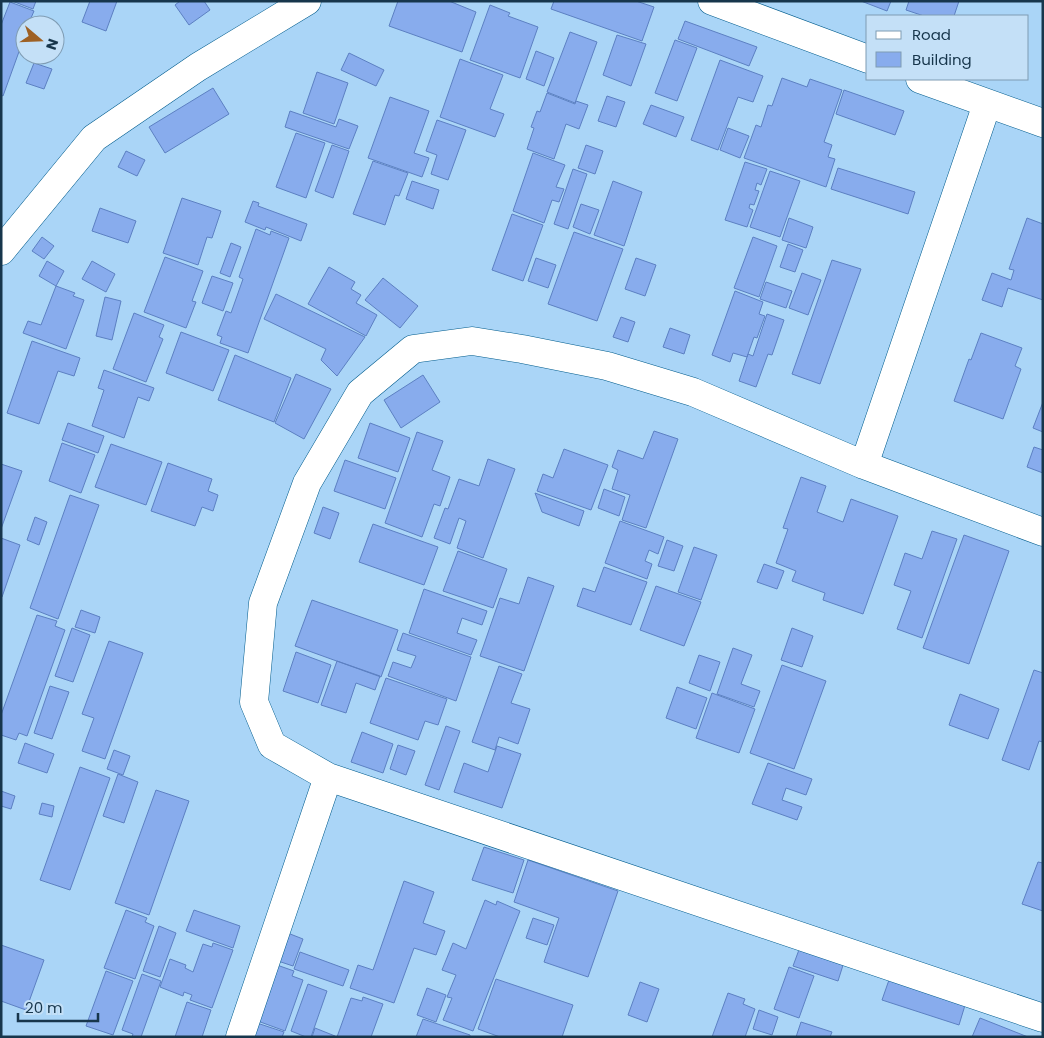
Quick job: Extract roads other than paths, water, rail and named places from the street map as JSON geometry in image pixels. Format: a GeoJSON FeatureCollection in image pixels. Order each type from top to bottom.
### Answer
{"type":"FeatureCollection","features":[{"type":"Feature","properties":{"kind":"street"},"geometry":{"type":"LineString","coordinates":[[1,251],[94,138],[198,67],[307,1]]}},
{"type":"Feature","properties":{"kind":"street"},"geometry":{"type":"LineString","coordinates":[[712,1],[866,58]]}},
{"type":"Feature","properties":{"kind":"street"},"geometry":{"type":"LineString","coordinates":[[923,80],[1043,123]]}},
{"type":"Feature","properties":{"kind":"street"},"geometry":{"type":"LineString","coordinates":[[864,465],[988,104]]}},
{"type":"Feature","properties":{"kind":"street"},"geometry":{"type":"LineString","coordinates":[[1043,532],[864,465],[693,392],[607,366],[472,341],[413,349],[360,393],[307,483],[263,603],[254,702],[272,745],[328,777],[1043,1018]]}},
{"type":"Feature","properties":{"kind":"street"},"geometry":{"type":"LineString","coordinates":[[240,1037],[328,777]]}}]}
